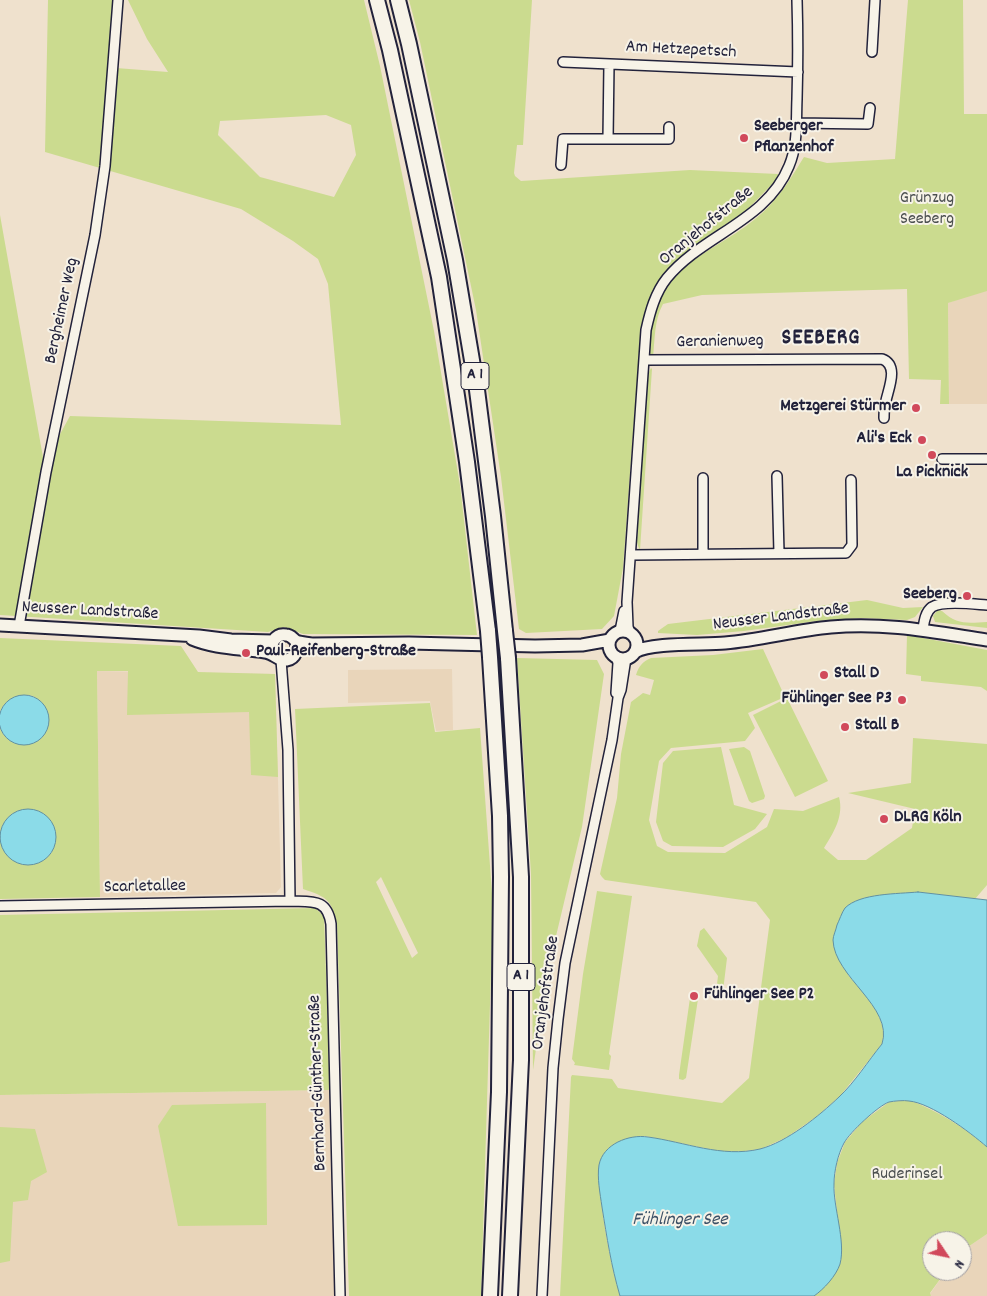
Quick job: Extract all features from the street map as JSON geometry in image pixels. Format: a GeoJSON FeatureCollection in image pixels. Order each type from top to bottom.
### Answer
{"type":"FeatureCollection","features":[{"type":"Feature","properties":{"kind":"highway","name":"A 1"},"geometry":{"type":"LineString","coordinates":[[377,0],[390,50],[439,277],[466,454],[488,631],[500,816],[501,877],[499,1092],[490,1296]]}},
{"type":"Feature","properties":{"kind":"highway","name":"A 1"},"geometry":{"type":"LineString","coordinates":[[398,0],[411,52],[455,260],[476,380],[506,631],[521,877],[521,1060],[510,1296]]}},
{"type":"Feature","properties":{"kind":"main road","name":"Neusser Landstraße"},"geometry":{"type":"LineString","coordinates":[[0,625],[178,635],[230,640],[279,653],[276,638],[283,634],[291,636],[297,646],[312,644],[582,645],[619,652],[669,645],[728,643],[830,627],[864,626],[923,629],[987,640]]}},
{"type":"Feature","properties":{"kind":"main road"},"geometry":{"type":"LineString","coordinates":[[614,634],[629,634],[637,645],[619,652],[614,634]]}},
{"type":"Feature","properties":{"kind":"main road","name":"Neusser Landstraße"},"geometry":{"type":"LineString","coordinates":[[629,634],[640,641],[669,645]]}},
{"type":"Feature","properties":{"kind":"main road"},"geometry":{"type":"LineString","coordinates":[[279,653],[292,657],[297,646]]}},
{"type":"Feature","properties":{"kind":"street","name":"Bergheimer Weg"},"geometry":{"type":"LineString","coordinates":[[19,626],[46,472],[95,235],[105,166],[118,0]]}},
{"type":"Feature","properties":{"kind":"street","name":"Oranjehofstraße"},"geometry":{"type":"LineString","coordinates":[[629,634],[627,602],[632,555],[644,360],[649,318],[657,295],[667,278],[681,263],[750,214],[773,193],[785,176],[793,156],[796,140],[798,72],[797,0]]}},
{"type":"Feature","properties":{"kind":"street"},"geometry":{"type":"LineString","coordinates":[[872,52],[875,0]]}},
{"type":"Feature","properties":{"kind":"street","name":"Am Hetzepetsch"},"geometry":{"type":"LineString","coordinates":[[563,62],[798,72]]}},
{"type":"Feature","properties":{"kind":"street"},"geometry":{"type":"LineString","coordinates":[[608,139],[609,64]]}},
{"type":"Feature","properties":{"kind":"street"},"geometry":{"type":"LineString","coordinates":[[797,123],[868,124],[870,108]]}},
{"type":"Feature","properties":{"kind":"street"},"geometry":{"type":"LineString","coordinates":[[561,165],[563,139],[669,139],[669,127]]}},
{"type":"Feature","properties":{"kind":"street","name":"Geranienweg"},"geometry":{"type":"LineString","coordinates":[[644,360],[882,360],[888,363],[891,371],[891,380],[884,406],[884,418]]}},
{"type":"Feature","properties":{"kind":"street"},"geometry":{"type":"LineString","coordinates":[[942,459],[987,459]]}},
{"type":"Feature","properties":{"kind":"street"},"geometry":{"type":"LineString","coordinates":[[777,476],[779,553]]}},
{"type":"Feature","properties":{"kind":"street"},"geometry":{"type":"LineString","coordinates":[[703,478],[703,554]]}},
{"type":"Feature","properties":{"kind":"street"},"geometry":{"type":"LineString","coordinates":[[632,555],[846,553],[852,546],[851,480]]}},
{"type":"Feature","properties":{"kind":"street"},"geometry":{"type":"LineString","coordinates":[[923,629],[927,613],[931,608],[941,604],[987,605]]}},
{"type":"Feature","properties":{"kind":"street","name":"Oranjehofstraße"},"geometry":{"type":"LineString","coordinates":[[542,1296],[553,1068],[558,1019],[565,963],[612,740],[618,698],[615,689],[619,652]]}},
{"type":"Feature","properties":{"kind":"street"},"geometry":{"type":"LineString","coordinates":[[279,653],[288,750],[290,901]]}},
{"type":"Feature","properties":{"kind":"street","name":"Scarletallee"},"geometry":{"type":"LineString","coordinates":[[0,906],[290,901]]}},
{"type":"Feature","properties":{"kind":"street","name":"Bernhard-Günther-Straße"},"geometry":{"type":"LineString","coordinates":[[290,901],[321,904],[327,909],[331,924],[340,1296]]}},
{"type":"Feature","properties":{"kind":"shaded area"},"geometry":{"type":"Polygon","coordinates":[[[987,288],[987,404],[949,404],[948,303],[987,288]]]}},
{"type":"Feature","properties":{"kind":"shaded area"},"geometry":{"type":"Polygon","coordinates":[[[452,669],[453,730],[436,731],[430,701],[348,703],[348,670],[452,669]]]}},
{"type":"Feature","properties":{"kind":"shaded area"},"geometry":{"type":"Polygon","coordinates":[[[97,671],[275,674],[281,887],[276,893],[100,897],[97,671]]]}},
{"type":"Feature","properties":{"kind":"shaded area"},"geometry":{"type":"Polygon","coordinates":[[[330,1090],[335,1296],[0,1296],[0,1095],[330,1090]]]}},
{"type":"Feature","properties":{"kind":"shaded area"},"geometry":{"type":"Polygon","coordinates":[[[987,1234],[987,1296],[931,1296],[930,1294],[939,1281],[972,1281],[972,1244],[987,1234]]]}},
{"type":"Feature","properties":{"kind":"green space"},"geometry":{"type":"Polygon","coordinates":[[[48,0],[121,0],[116,68],[168,72],[147,39],[128,0],[364,0],[380,66],[434,331],[460,485],[477,635],[303,634],[284,627],[268,632],[0,615],[0,215],[44,463],[70,416],[341,425],[328,284],[318,259],[241,209],[45,152],[48,0]],[[326,115],[220,121],[218,135],[260,177],[334,197],[356,155],[351,125],[326,115]]]}},
{"type":"Feature","properties":{"kind":"green space"},"geometry":{"type":"Polygon","coordinates":[[[409,0],[532,0],[523,145],[517,145],[514,173],[521,181],[690,170],[778,174],[778,178],[745,212],[678,260],[663,277],[650,300],[641,326],[623,568],[614,616],[602,629],[526,633],[519,629],[501,477],[476,310],[420,42],[409,0]]]}},
{"type":"Feature","properties":{"kind":"green space","name":"Grünzug Seeberg"},"geometry":{"type":"Polygon","coordinates":[[[908,0],[963,0],[964,114],[987,114],[987,291],[948,303],[949,404],[940,404],[941,380],[909,379],[907,289],[702,295],[663,304],[656,323],[653,357],[649,351],[651,329],[659,304],[670,284],[700,256],[754,220],[771,204],[785,187],[804,157],[827,163],[895,159],[908,0]]]}},
{"type":"Feature","properties":{"kind":"green space"},"geometry":{"type":"Polygon","coordinates":[[[651,368],[640,550],[637,542],[647,376],[651,368]]]}},
{"type":"Feature","properties":{"kind":"green space"},"geometry":{"type":"Polygon","coordinates":[[[867,600],[903,608],[923,607],[915,617],[907,620],[862,618],[817,621],[697,635],[658,633],[668,624],[867,600]]]}},
{"type":"Feature","properties":{"kind":"green space"},"geometry":{"type":"Polygon","coordinates":[[[938,610],[958,621],[968,623],[987,622],[987,628],[935,622],[933,616],[938,610]]]}},
{"type":"Feature","properties":{"kind":"green space"},"geometry":{"type":"Polygon","coordinates":[[[907,635],[987,650],[987,691],[981,687],[921,681],[921,676],[906,674],[907,635]]]}},
{"type":"Feature","properties":{"kind":"green space"},"geometry":{"type":"Polygon","coordinates":[[[0,638],[181,646],[198,672],[275,674],[278,777],[251,775],[249,712],[127,715],[128,671],[97,671],[100,897],[0,899],[0,728],[4,735],[46,731],[48,715],[40,701],[33,696],[25,695],[4,705],[0,711],[0,638]],[[18,811],[5,822],[21,864],[38,862],[52,852],[18,811]]]}},
{"type":"Feature","properties":{"kind":"green space"},"geometry":{"type":"Polygon","coordinates":[[[763,649],[785,697],[748,713],[755,728],[745,741],[671,748],[659,761],[649,820],[657,846],[668,852],[725,853],[767,827],[774,809],[803,811],[839,797],[839,817],[824,848],[838,860],[866,860],[912,828],[915,809],[848,793],[911,783],[913,738],[987,744],[987,885],[975,899],[918,892],[848,975],[874,1006],[879,1016],[882,1025],[882,1044],[840,1096],[816,1117],[787,1137],[761,1149],[728,1153],[645,1136],[599,1164],[605,1231],[620,1296],[560,1296],[572,1075],[612,1079],[618,1088],[722,1103],[749,1078],[770,920],[756,902],[605,880],[600,874],[617,798],[621,754],[631,702],[643,693],[650,695],[654,680],[636,675],[640,667],[651,658],[713,655],[763,649]]]}},
{"type":"Feature","properties":{"kind":"green space"},"geometry":{"type":"Polygon","coordinates":[[[517,658],[597,660],[604,674],[582,827],[546,978],[533,1070],[531,874],[517,658]]]}},
{"type":"Feature","properties":{"kind":"green space"},"geometry":{"type":"Polygon","coordinates":[[[787,698],[828,781],[795,797],[753,715],[787,698]]]}},
{"type":"Feature","properties":{"kind":"green space"},"geometry":{"type":"Polygon","coordinates":[[[430,703],[435,732],[480,728],[493,907],[481,1296],[349,1296],[337,924],[333,909],[327,900],[318,894],[303,889],[295,709],[430,703]],[[381,877],[376,882],[412,958],[418,953],[381,877]]]}},
{"type":"Feature","properties":{"kind":"green space"},"geometry":{"type":"Polygon","coordinates":[[[721,747],[734,805],[767,814],[755,829],[723,847],[672,846],[663,841],[656,822],[663,763],[673,751],[721,747]]]}},
{"type":"Feature","properties":{"kind":"green space"},"geometry":{"type":"Polygon","coordinates":[[[744,747],[750,751],[765,796],[764,799],[752,803],[749,801],[729,749],[744,747]]]}},
{"type":"Feature","properties":{"kind":"green space"},"geometry":{"type":"Polygon","coordinates":[[[597,891],[632,896],[609,1054],[611,1056],[609,1070],[574,1065],[575,1063],[572,1059],[583,974],[597,891]]]}},
{"type":"Feature","properties":{"kind":"green space"},"geometry":{"type":"Polygon","coordinates":[[[315,908],[324,916],[330,1090],[0,1095],[0,915],[315,908]]]}},
{"type":"Feature","properties":{"kind":"green space"},"geometry":{"type":"Polygon","coordinates":[[[704,928],[727,958],[723,991],[719,993],[716,992],[718,976],[697,946],[700,931],[704,928]]]}},
{"type":"Feature","properties":{"kind":"green space"},"geometry":{"type":"Polygon","coordinates":[[[693,996],[698,999],[686,1078],[683,1080],[679,1079],[679,1075],[690,998],[693,996]]]}},
{"type":"Feature","properties":{"kind":"green space","name":"Ruderinsel"},"geometry":{"type":"Polygon","coordinates":[[[909,1100],[930,1109],[950,1120],[987,1147],[987,1234],[972,1244],[972,1231],[922,1231],[922,1281],[939,1281],[930,1293],[931,1296],[814,1296],[840,1264],[841,1251],[834,1184],[837,1163],[845,1142],[862,1122],[889,1102],[909,1100]]]}},
{"type":"Feature","properties":{"kind":"green space"},"geometry":{"type":"Polygon","coordinates":[[[266,1103],[267,1225],[178,1226],[158,1126],[172,1105],[266,1103]]]}},
{"type":"Feature","properties":{"kind":"green space"},"geometry":{"type":"Polygon","coordinates":[[[0,1127],[35,1129],[47,1172],[31,1181],[28,1200],[13,1202],[10,1261],[0,1263],[0,1127]]]}},
{"type":"Feature","properties":{"kind":"water"},"geometry":{"type":"Polygon","coordinates":[[[24,695],[34,697],[42,702],[47,710],[49,720],[47,730],[42,738],[34,743],[24,745],[14,743],[6,738],[1,730],[-1,720],[1,710],[6,702],[14,697],[24,695]]]}},
{"type":"Feature","properties":{"kind":"water"},"geometry":{"type":"Polygon","coordinates":[[[28,809],[39,811],[48,817],[54,826],[56,837],[54,848],[48,857],[39,863],[28,865],[17,863],[8,857],[2,848],[0,837],[2,826],[8,817],[17,811],[28,809]]]}},
{"type":"Feature","properties":{"kind":"water","name":"Fühlinger See"},"geometry":{"type":"Polygon","coordinates":[[[918,892],[987,900],[987,1147],[961,1126],[928,1107],[907,1101],[884,1104],[847,1138],[840,1152],[836,1168],[834,1193],[841,1245],[840,1264],[829,1282],[814,1296],[620,1296],[614,1273],[599,1186],[599,1165],[606,1151],[611,1146],[625,1139],[641,1136],[732,1152],[760,1149],[781,1141],[802,1128],[822,1112],[850,1085],[882,1044],[883,1030],[880,1017],[843,967],[836,954],[833,938],[837,925],[845,908],[860,899],[880,895],[918,892]]]}},
{"type":"Feature","properties":{"kind":"place","name":"Seeberger Pflanzenhof"},"geometry":{"type":"Point","coordinates":[744,138]}},
{"type":"Feature","properties":{"kind":"place","name":"Metzgerei Stürmer"},"geometry":{"type":"Point","coordinates":[916,408]}},
{"type":"Feature","properties":{"kind":"place","name":"Ali's Eck"},"geometry":{"type":"Point","coordinates":[922,440]}},
{"type":"Feature","properties":{"kind":"place","name":"La Picknick"},"geometry":{"type":"Point","coordinates":[932,455]}},
{"type":"Feature","properties":{"kind":"place","name":"Seeberg"},"geometry":{"type":"Point","coordinates":[967,596]}},
{"type":"Feature","properties":{"kind":"place","name":"Paul-Reifenberg-Straße"},"geometry":{"type":"Point","coordinates":[246,653]}},
{"type":"Feature","properties":{"kind":"place","name":"Stall D"},"geometry":{"type":"Point","coordinates":[824,675]}},
{"type":"Feature","properties":{"kind":"place","name":"Fühlinger See P3"},"geometry":{"type":"Point","coordinates":[902,700]}},
{"type":"Feature","properties":{"kind":"place","name":"Stall B"},"geometry":{"type":"Point","coordinates":[845,727]}},
{"type":"Feature","properties":{"kind":"place","name":"DLRG Köln"},"geometry":{"type":"Point","coordinates":[884,819]}},
{"type":"Feature","properties":{"kind":"place","name":"Fühlinger See P2"},"geometry":{"type":"Point","coordinates":[694,996]}},
{"type":"Feature","properties":{"kind":"district","name":"SEEBERG"},"geometry":{"type":"Point","coordinates":[821,340]}}]}
